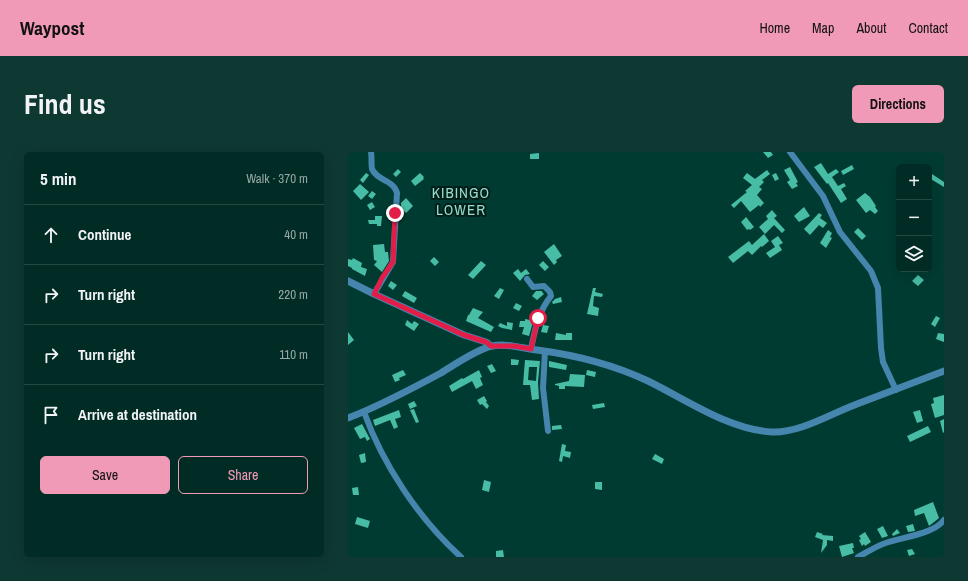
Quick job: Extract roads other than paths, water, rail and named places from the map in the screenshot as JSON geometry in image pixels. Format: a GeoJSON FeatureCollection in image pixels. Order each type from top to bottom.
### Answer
{"type":"FeatureCollection","features":[{"type":"Feature","properties":{"kind":"street"},"geometry":{"type":"LineString","coordinates":[[371,152],[373,170],[378,176],[395,186],[397,193],[393,262],[382,278],[374,294]]}},
{"type":"Feature","properties":{"kind":"street"},"geometry":{"type":"LineString","coordinates":[[790,152],[823,196],[840,232],[871,271],[878,288],[883,362],[896,390]]}},
{"type":"Feature","properties":{"kind":"street"},"geometry":{"type":"LineString","coordinates":[[527,279],[533,287],[544,286],[550,292],[551,296],[545,303],[538,318],[531,349]]}},
{"type":"Feature","properties":{"kind":"street"},"geometry":{"type":"LineString","coordinates":[[348,281],[464,335],[486,342],[491,346]]}},
{"type":"Feature","properties":{"kind":"street"},"geometry":{"type":"LineString","coordinates":[[348,418],[364,412],[419,384],[470,355],[491,346],[514,346],[576,356],[621,368],[724,420],[752,430],[771,432],[793,430],[856,404],[944,371]]}},
{"type":"Feature","properties":{"kind":"street"},"geometry":{"type":"LineString","coordinates":[[545,351],[543,388],[548,431]]}},
{"type":"Feature","properties":{"kind":"street"},"geometry":{"type":"LineString","coordinates":[[364,412],[378,445],[400,484],[436,532],[461,557]]}},
{"type":"Feature","properties":{"kind":"street"},"geometry":{"type":"LineString","coordinates":[[858,557],[884,543],[909,537],[935,528],[944,520]]}},
{"type":"Feature","properties":{"kind":"district","name":"KIBINGO LOWER"},"geometry":{"type":"Point","coordinates":[461,202]}}]}
